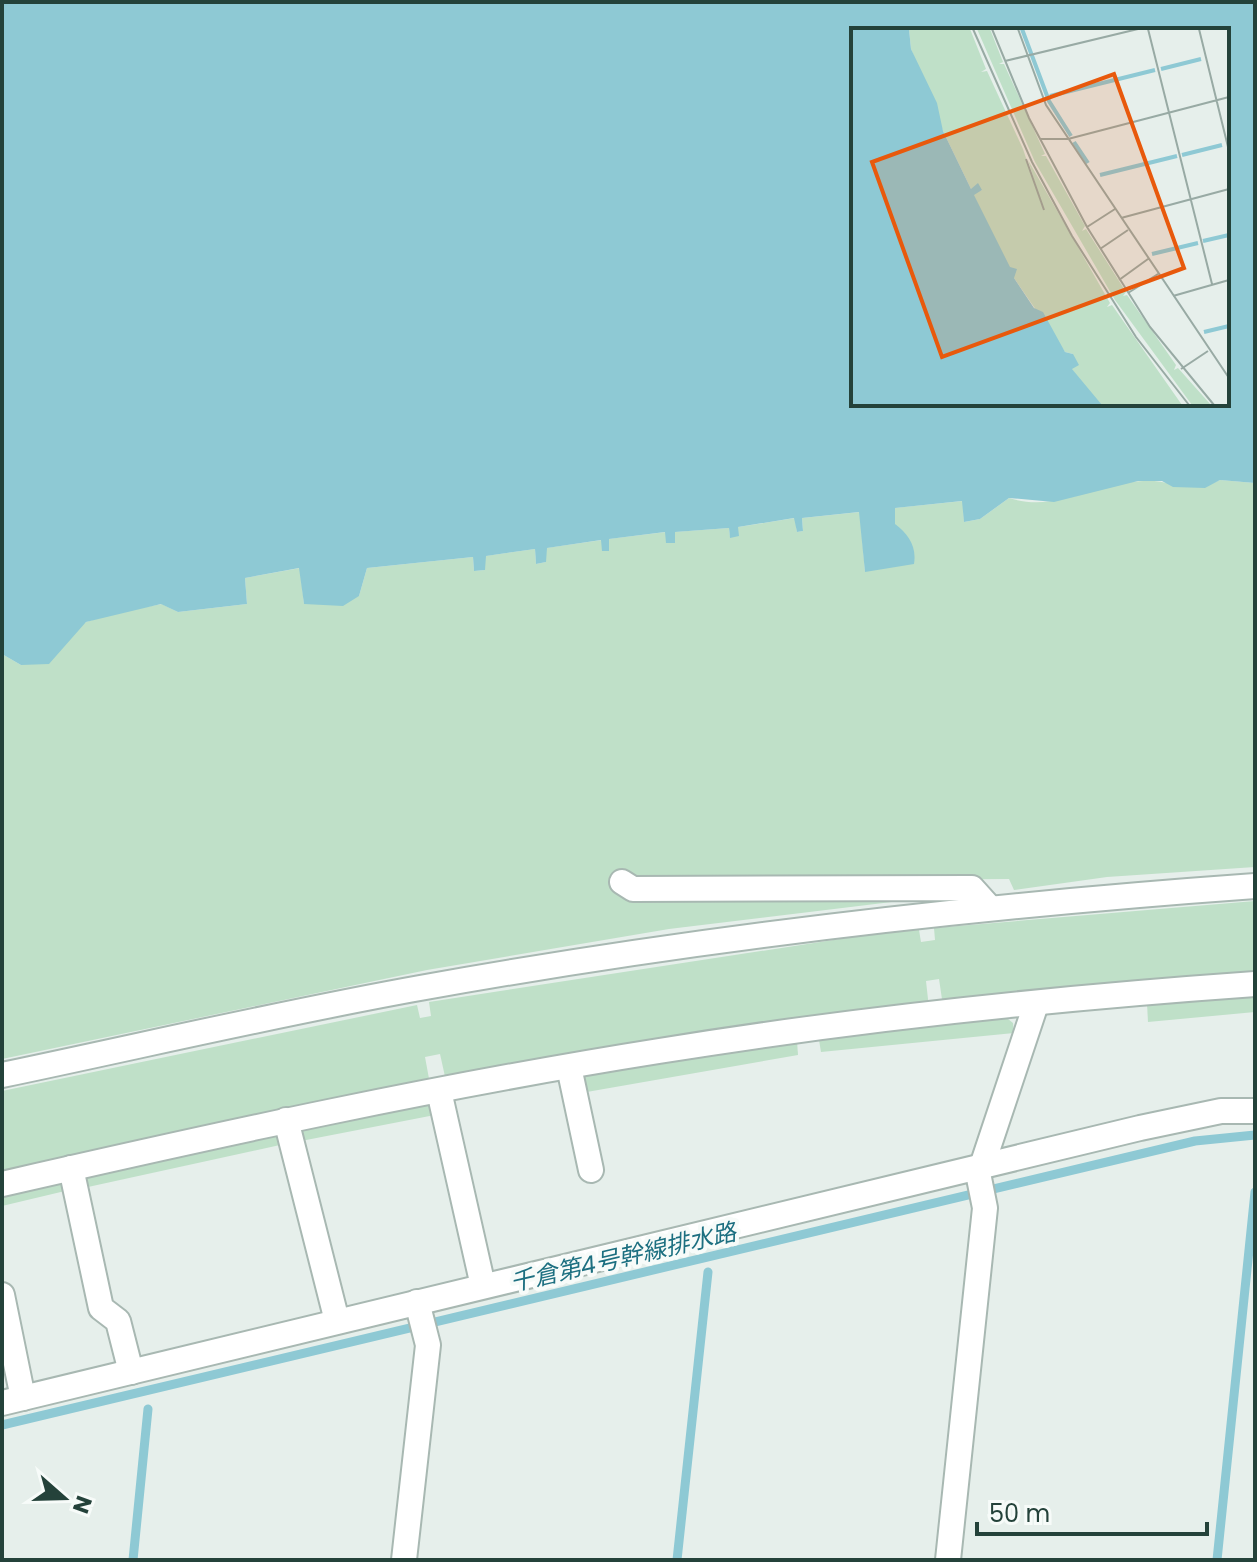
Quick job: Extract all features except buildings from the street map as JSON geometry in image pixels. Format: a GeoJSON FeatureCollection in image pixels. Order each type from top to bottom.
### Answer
{"type":"FeatureCollection","features":[{"type":"Feature","properties":{"kind":"street"},"geometry":{"type":"LineString","coordinates":[[622,882],[633,889],[972,888],[990,908]]}},
{"type":"Feature","properties":{"kind":"street"},"geometry":{"type":"LineString","coordinates":[[2,1075],[419,988],[668,948],[990,908],[1255,886]]}},
{"type":"Feature","properties":{"kind":"street"},"geometry":{"type":"LineString","coordinates":[[2,1184],[286,1120],[659,1050],[1036,1004],[1255,984]]}},
{"type":"Feature","properties":{"kind":"street"},"geometry":{"type":"LineString","coordinates":[[948,1560],[981,1179],[1036,1004]]}},
{"type":"Feature","properties":{"kind":"street"},"geometry":{"type":"LineString","coordinates":[[569,1067],[591,1170]]}},
{"type":"Feature","properties":{"kind":"street"},"geometry":{"type":"LineString","coordinates":[[439,1091],[483,1286]]}},
{"type":"Feature","properties":{"kind":"street"},"geometry":{"type":"LineString","coordinates":[[2,1295],[12,1400],[337,1321],[421,1319],[483,1286],[981,1179],[1154,1125],[1221,1111],[1255,1111]]}},
{"type":"Feature","properties":{"kind":"street"},"geometry":{"type":"LineString","coordinates":[[286,1120],[337,1321]]}},
{"type":"Feature","properties":{"kind":"street"},"geometry":{"type":"LineString","coordinates":[[71,1168],[101,1308],[118,1321],[131,1372]]}},
{"type":"Feature","properties":{"kind":"street"},"geometry":{"type":"LineString","coordinates":[[404,1560],[421,1319]]}},
{"type":"Feature","properties":{"kind":"green space"},"geometry":{"type":"Polygon","coordinates":[[[1220,480],[1255,483],[1255,867],[1107,877],[1014,890],[1009,879],[723,881],[941,896],[669,929],[427,970],[2,1059],[2,654],[21,665],[86,622],[118,612],[162,604],[178,612],[247,604],[245,578],[300,568],[304,604],[359,596],[367,568],[473,557],[474,571],[485,570],[485,556],[535,549],[536,564],[546,562],[546,548],[602,540],[609,551],[608,539],[666,532],[675,542],[674,532],[729,528],[730,537],[738,527],[795,518],[797,532],[803,531],[802,518],[860,512],[865,572],[895,524],[894,508],[963,501],[964,522],[980,519],[1009,498],[1043,502],[1126,483],[1154,481],[1199,487],[1220,480]]]}},
{"type":"Feature","properties":{"kind":"green space"},"geometry":{"type":"Polygon","coordinates":[[[1255,901],[1255,975],[943,1006],[939,979],[926,981],[929,1008],[446,1081],[440,1054],[425,1057],[430,1084],[2,1173],[2,1091],[417,1005],[420,1018],[431,1016],[429,1002],[872,934],[919,930],[921,942],[935,940],[934,928],[1255,901]]]}},
{"type":"Feature","properties":{"kind":"green space"},"geometry":{"type":"Polygon","coordinates":[[[1255,994],[1255,1012],[1148,1022],[1147,1003],[1255,994]]]}},
{"type":"Feature","properties":{"kind":"green space"},"geometry":{"type":"Polygon","coordinates":[[[1003,1015],[1013,1023],[1014,1033],[821,1052],[819,1040],[1003,1015]]]}},
{"type":"Feature","properties":{"kind":"green space"},"geometry":{"type":"Polygon","coordinates":[[[797,1041],[798,1055],[581,1093],[578,1075],[797,1041]]]}},
{"type":"Feature","properties":{"kind":"green space"},"geometry":{"type":"Polygon","coordinates":[[[426,1101],[440,1114],[301,1141],[301,1126],[426,1101]]]}},
{"type":"Feature","properties":{"kind":"green space"},"geometry":{"type":"Polygon","coordinates":[[[276,1132],[280,1145],[88,1187],[85,1171],[276,1132]]]}},
{"type":"Feature","properties":{"kind":"green space"},"geometry":{"type":"Polygon","coordinates":[[[65,1181],[65,1191],[2,1206],[2,1192],[65,1181]]]}},
{"type":"Feature","properties":{"kind":"water"},"geometry":{"type":"Polygon","coordinates":[[[2,2],[1255,2],[1255,483],[1220,480],[1205,488],[1173,487],[1162,481],[1138,481],[1054,502],[1009,498],[980,519],[964,522],[962,501],[895,508],[895,524],[910,541],[914,564],[865,572],[859,512],[802,518],[803,531],[797,532],[794,518],[738,527],[739,536],[730,538],[729,528],[675,532],[675,543],[666,543],[665,532],[609,539],[609,551],[602,551],[601,540],[547,548],[546,562],[536,564],[535,549],[486,556],[485,570],[474,571],[473,557],[367,568],[359,596],[343,606],[304,604],[299,568],[245,578],[247,604],[178,612],[161,604],[86,622],[49,664],[21,665],[2,654],[2,2]]]}},
{"type":"Feature","properties":{"kind":"waterway","name":"千倉第4号幹線排水路"},"geometry":{"type":"LineString","coordinates":[[2,1425],[1195,1141],[1255,1135]]}},
{"type":"Feature","properties":{"kind":"waterway"},"geometry":{"type":"LineString","coordinates":[[1217,1560],[1255,1192]]}},
{"type":"Feature","properties":{"kind":"waterway"},"geometry":{"type":"LineString","coordinates":[[677,1560],[708,1272]]}},
{"type":"Feature","properties":{"kind":"waterway"},"geometry":{"type":"LineString","coordinates":[[133,1560],[148,1409]]}}]}
